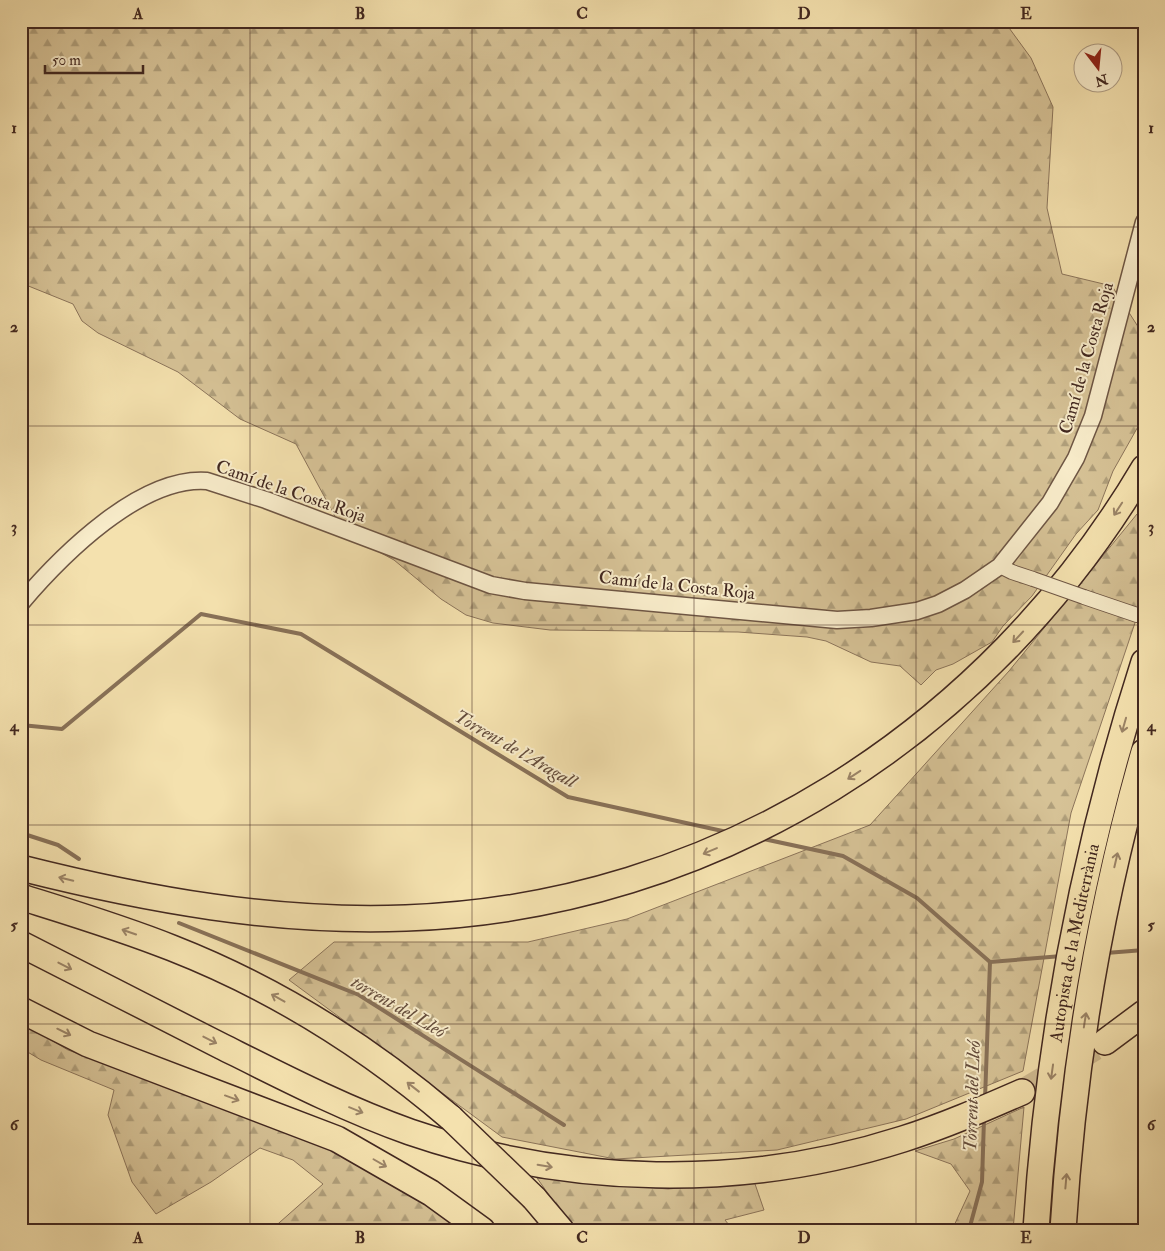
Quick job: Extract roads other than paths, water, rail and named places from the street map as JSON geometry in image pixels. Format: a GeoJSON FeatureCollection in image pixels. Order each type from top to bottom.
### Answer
{"type":"FeatureCollection","features":[{"type":"Feature","properties":{"kind":"highway"},"geometry":{"type":"LineString","coordinates":[[21,868],[111,890],[209,907],[308,917],[374,919],[441,916],[523,905],[603,888],[668,867],[760,829],[818,798],[901,743],[947,706],[1014,642],[1056,595],[1097,540],[1144,468]]}},
{"type":"Feature","properties":{"kind":"highway","name":"Autopista de la Mediterrània"},"geometry":{"type":"LineString","coordinates":[[1036,1230],[1050,1087],[1070,954],[1098,825],[1144,662]]}},
{"type":"Feature","properties":{"kind":"highway","name":"Autopista de la Mediterrània"},"geometry":{"type":"LineString","coordinates":[[1062,1230],[1075,1096],[1087,1008],[1107,900],[1144,752]]}},
{"type":"Feature","properties":{"kind":"highway"},"geometry":{"type":"LineString","coordinates":[[21,897],[164,945],[268,992],[352,1042],[403,1078],[451,1118],[534,1198],[561,1230]]}},
{"type":"Feature","properties":{"kind":"highway"},"geometry":{"type":"LineString","coordinates":[[21,944],[280,1075],[349,1107],[410,1132],[464,1148],[564,1168],[642,1175],[682,1175],[738,1172],[805,1164],[901,1140],[964,1117],[1022,1092]]}},
{"type":"Feature","properties":{"kind":"highway"},"geometry":{"type":"LineString","coordinates":[[21,1010],[88,1044],[337,1139],[431,1193],[482,1230]]}},
{"type":"Feature","properties":{"kind":"highway"},"geometry":{"type":"LineString","coordinates":[[1105,1042],[1144,1013]]}},
{"type":"Feature","properties":{"kind":"street","name":"Camí de la Costa Roja"},"geometry":{"type":"LineString","coordinates":[[21,603],[73,549],[113,517],[152,494],[170,486],[197,480],[207,481],[266,500],[491,585],[525,591],[837,620],[871,618],[917,611],[938,604],[986,578],[1000,566],[1050,503],[1076,458],[1093,416],[1144,222]]}},
{"type":"Feature","properties":{"kind":"street"},"geometry":{"type":"LineString","coordinates":[[1000,566],[1012,572],[1138,615]]}},
{"type":"Feature","properties":{"kind":"waterway","name":"Torrent de l'Aragall"},"geometry":{"type":"LineString","coordinates":[[21,725],[62,729],[201,614],[301,634],[568,797],[727,832]]}},
{"type":"Feature","properties":{"kind":"waterway","name":"torrent del Lleó"},"geometry":{"type":"LineString","coordinates":[[21,833],[58,845],[79,859]]}},
{"type":"Feature","properties":{"kind":"waterway","name":"Torrent de l'Aragall"},"geometry":{"type":"LineString","coordinates":[[759,838],[843,856],[917,898],[990,962],[1062,956]]}},
{"type":"Feature","properties":{"kind":"waterway","name":"torrent del Lleó"},"geometry":{"type":"LineString","coordinates":[[179,923],[359,995],[564,1125]]}},
{"type":"Feature","properties":{"kind":"waterway","name":"Torrent de l'Aragall"},"geometry":{"type":"LineString","coordinates":[[1106,953],[1144,950]]}},
{"type":"Feature","properties":{"kind":"waterway","name":"Torrent del Lleó"},"geometry":{"type":"LineString","coordinates":[[985,1099],[990,962]]}},
{"type":"Feature","properties":{"kind":"waterway","name":"Torrent del Lleó"},"geometry":{"type":"LineString","coordinates":[[969,1230],[982,1182],[984,1119]]}},
{"type":"Feature","properties":{"kind":"tunnel"},"geometry":{"type":"LineString","coordinates":[[1022,1092],[1095,1048]]}}]}
